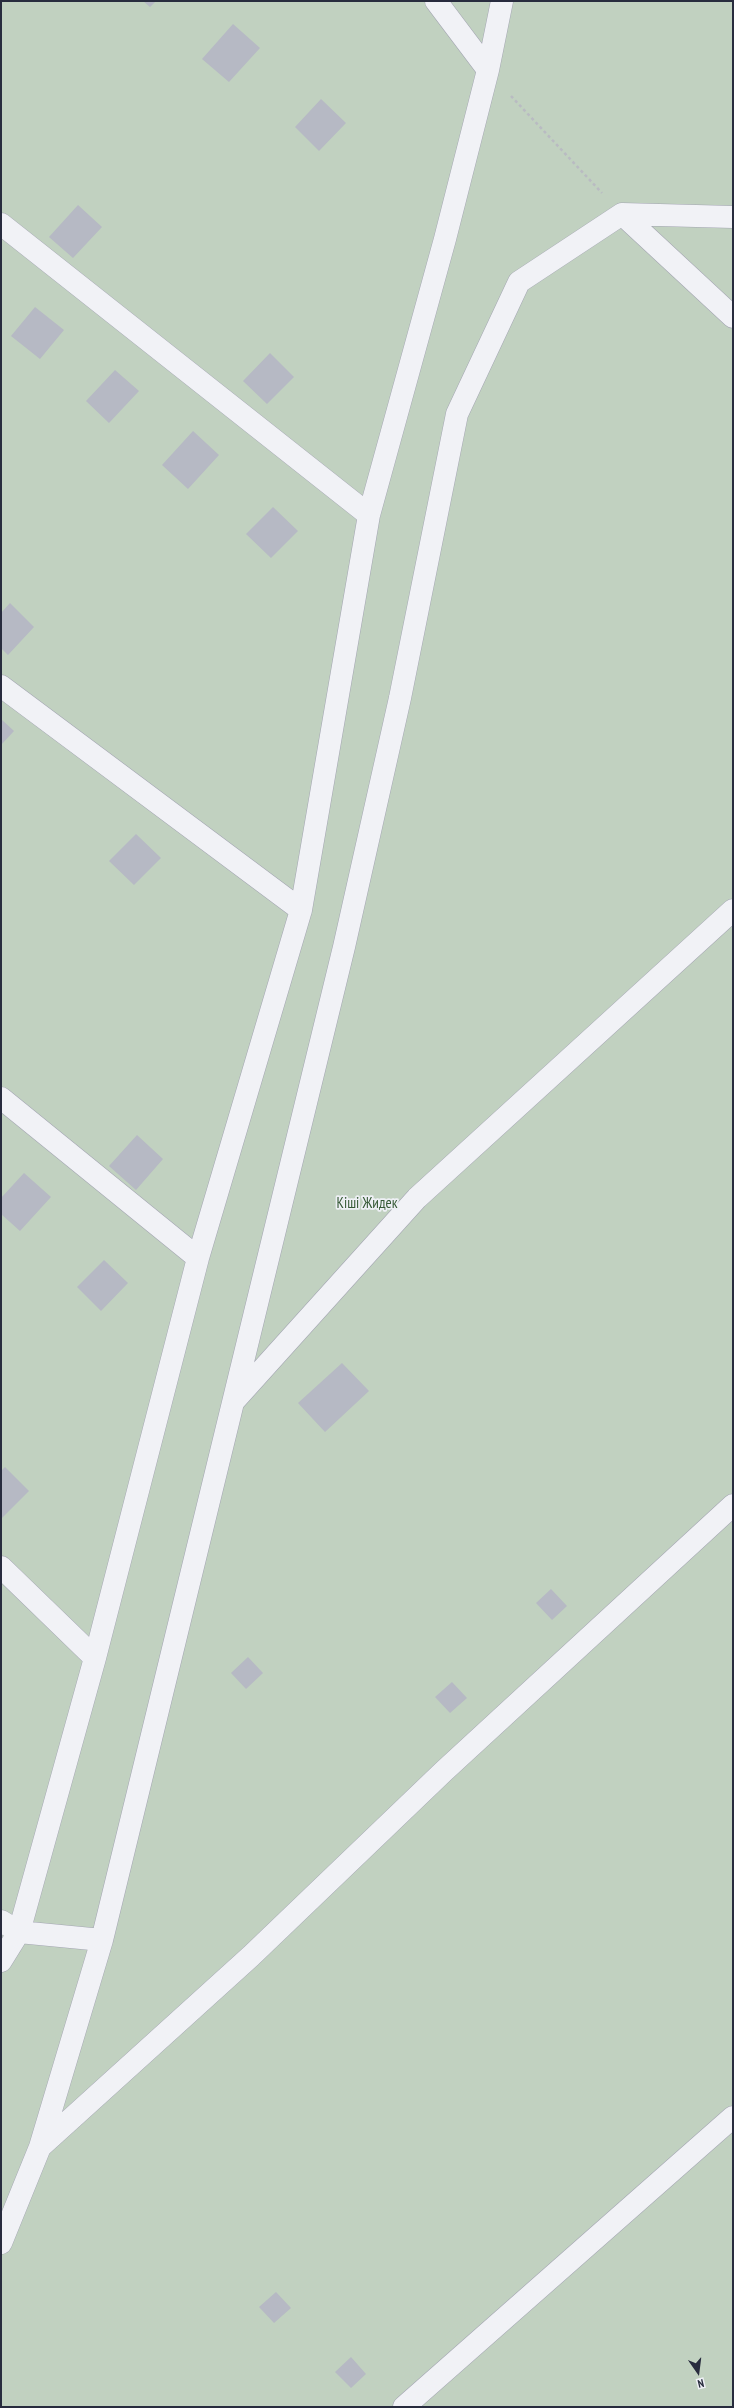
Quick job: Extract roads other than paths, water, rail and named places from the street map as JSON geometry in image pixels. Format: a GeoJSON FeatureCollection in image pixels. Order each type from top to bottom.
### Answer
{"type":"FeatureCollection","features":[{"type":"Feature","properties":{"kind":"street"},"geometry":{"type":"LineString","coordinates":[[436,1],[488,70]]}},
{"type":"Feature","properties":{"kind":"street"},"geometry":{"type":"LineString","coordinates":[[1,1961],[19,1932],[95,1658],[198,1258],[301,910],[369,515],[445,239],[488,70],[502,1]]}},
{"type":"Feature","properties":{"kind":"street"},"geometry":{"type":"LineString","coordinates":[[1,2243],[40,2147],[102,1940],[344,947],[400,698],[457,414],[519,282],[622,214],[733,217]]}},
{"type":"Feature","properties":{"kind":"street"},"geometry":{"type":"LineString","coordinates":[[622,214],[733,317]]}},
{"type":"Feature","properties":{"kind":"street"},"geometry":{"type":"LineString","coordinates":[[1,224],[369,515]]}},
{"type":"Feature","properties":{"kind":"street"},"geometry":{"type":"LineString","coordinates":[[1,686],[301,910]]}},
{"type":"Feature","properties":{"kind":"street"},"geometry":{"type":"LineString","coordinates":[[232,1403],[417,1198],[733,910]]}},
{"type":"Feature","properties":{"kind":"street"},"geometry":{"type":"LineString","coordinates":[[1,1098],[198,1258]]}},
{"type":"Feature","properties":{"kind":"street"},"geometry":{"type":"LineString","coordinates":[[40,2147],[251,1956],[444,1771],[733,1505]]}},
{"type":"Feature","properties":{"kind":"street"},"geometry":{"type":"LineString","coordinates":[[1,1567],[95,1658]]}},
{"type":"Feature","properties":{"kind":"street"},"geometry":{"type":"LineString","coordinates":[[1,1921],[19,1932],[102,1940]]}},
{"type":"Feature","properties":{"kind":"street"},"geometry":{"type":"LineString","coordinates":[[404,2407],[733,2116]]}},
{"type":"Feature","properties":{"kind":"park label","name":"Кіші Жидек"},"geometry":{"type":"Point","coordinates":[367,1204]}}]}
